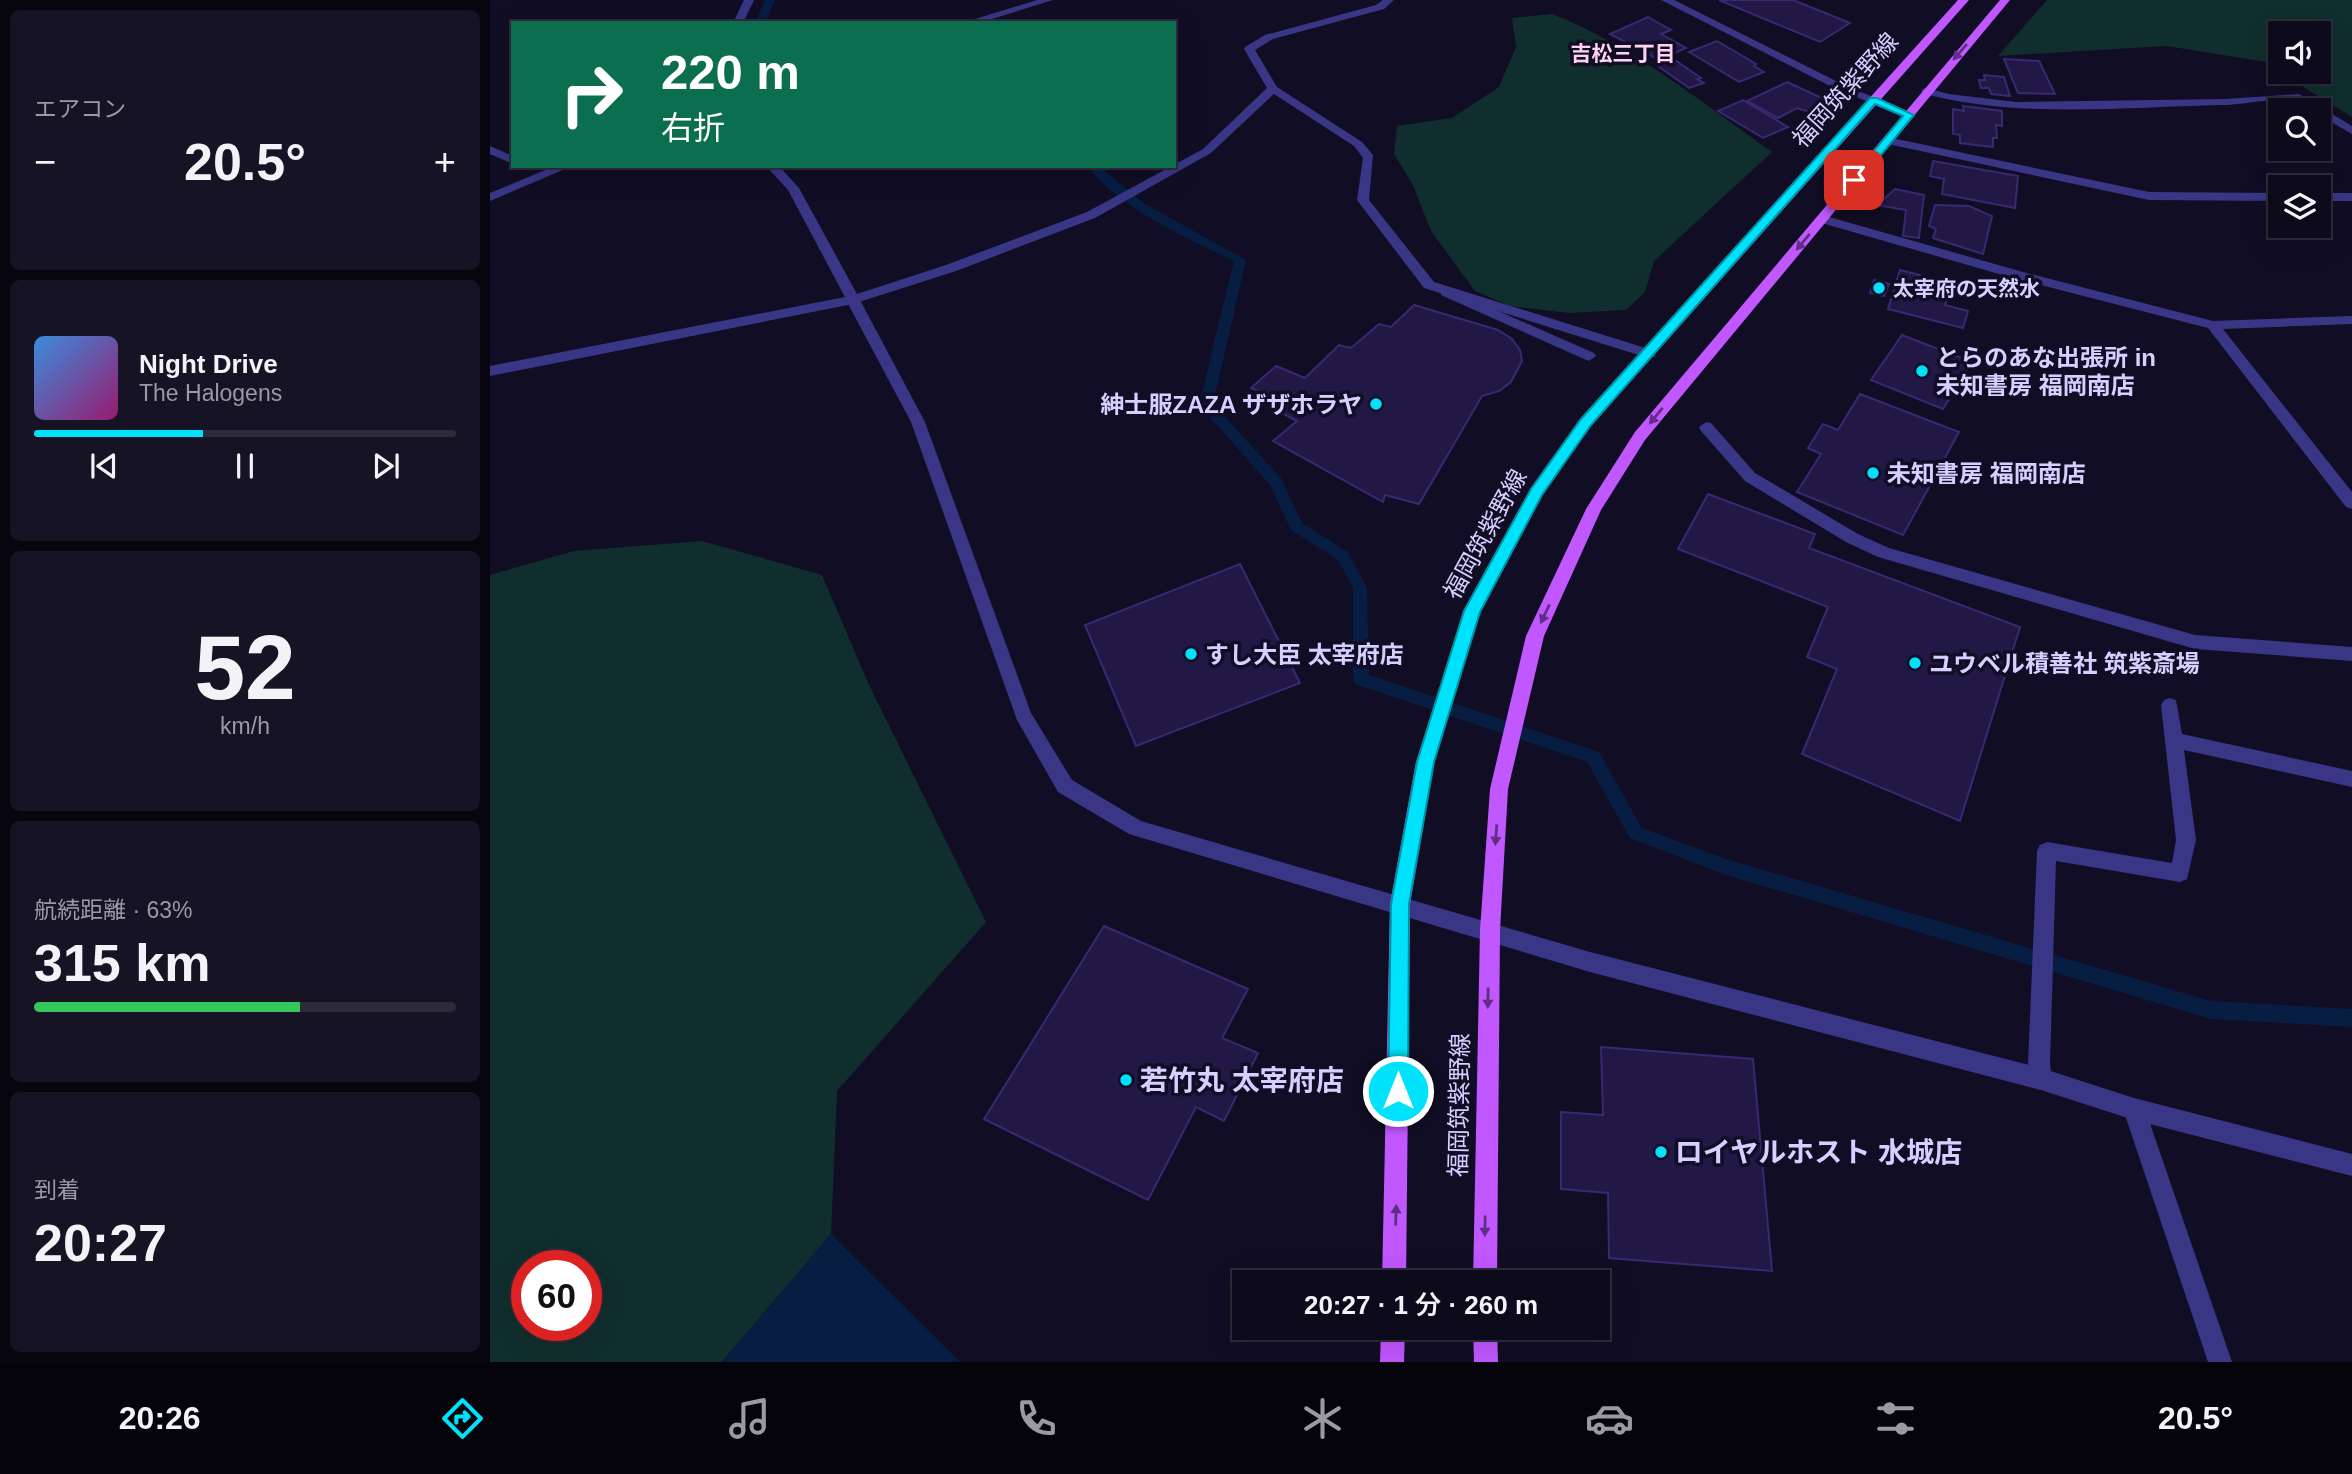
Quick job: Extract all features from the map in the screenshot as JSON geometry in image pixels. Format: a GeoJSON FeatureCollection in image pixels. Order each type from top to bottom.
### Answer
{"type":"FeatureCollection","features":[{"type":"Feature","properties":{"kind":"main road","name":"福岡筑紫野線"},"geometry":{"type":"LineString","coordinates":[[1394,1270],[1400,904],[1425,762],[1472,611],[1536,492],[1586,422],[1650,354],[1964,0]]}},
{"type":"Feature","properties":{"kind":"main road","name":"福岡筑紫野線"},"geometry":{"type":"LineString","coordinates":[[1485,1270],[1490,930],[1499,789],[1535,636],[1594,509],[1640,436],[1909,115],[1926,91],[2005,0]]}},
{"type":"Feature","properties":{"kind":"main road"},"geometry":{"type":"LineString","coordinates":[[1392,1362],[1393,1340]]}},
{"type":"Feature","properties":{"kind":"main road"},"geometry":{"type":"LineString","coordinates":[[1485,1340],[1486,1362]]}},
{"type":"Feature","properties":{"kind":"street"},"geometry":{"type":"LineString","coordinates":[[739,21],[749,0]]}},
{"type":"Feature","properties":{"kind":"street"},"geometry":{"type":"LineString","coordinates":[[974,21],[1048,0]]}},
{"type":"Feature","properties":{"kind":"street"},"geometry":{"type":"LineString","coordinates":[[1389,0],[1380,6],[1269,37],[1249,48],[1273,89],[1358,145],[1369,158],[1363,200],[1429,285],[1589,356]]}},
{"type":"Feature","properties":{"kind":"street"},"geometry":{"type":"LineString","coordinates":[[1666,0],[1836,85],[1909,115]]}},
{"type":"Feature","properties":{"kind":"street"},"geometry":{"type":"LineString","coordinates":[[490,371],[853,300],[951,268],[1091,215],[1207,151],[1273,89]]}},
{"type":"Feature","properties":{"kind":"street"},"geometry":{"type":"LineString","coordinates":[[1926,91],[1948,97],[2016,105],[2225,102],[2299,97],[2352,131]]}},
{"type":"Feature","properties":{"kind":"street"},"geometry":{"type":"LineString","coordinates":[[1887,141],[2150,196],[2268,197]]}},
{"type":"Feature","properties":{"kind":"street"},"geometry":{"type":"LineString","coordinates":[[490,150],[511,159]]}},
{"type":"Feature","properties":{"kind":"street"},"geometry":{"type":"LineString","coordinates":[[532,168],[546,174]]}},
{"type":"Feature","properties":{"kind":"street"},"geometry":{"type":"LineString","coordinates":[[490,197],[561,168]]}},
{"type":"Feature","properties":{"kind":"street"},"geometry":{"type":"LineString","coordinates":[[774,168],[793,188],[918,422],[1023,715],[1065,786],[1136,828],[1490,930],[1590,962],[2041,1079],[2134,1110],[2352,1165]]}},
{"type":"Feature","properties":{"kind":"street"},"geometry":{"type":"LineString","coordinates":[[2331,197],[2352,197]]}},
{"type":"Feature","properties":{"kind":"street"},"geometry":{"type":"LineString","coordinates":[[1822,219],[2018,275],[2213,325],[2352,320]]}},
{"type":"Feature","properties":{"kind":"street"},"geometry":{"type":"LineString","coordinates":[[1429,285],[1650,354]]}},
{"type":"Feature","properties":{"kind":"street"},"geometry":{"type":"LineString","coordinates":[[2213,325],[2352,503]]}},
{"type":"Feature","properties":{"kind":"street"},"geometry":{"type":"LineString","coordinates":[[1706,427],[1750,477],[1852,538],[1884,552],[2195,642],[2352,654]]}},
{"type":"Feature","properties":{"kind":"street"},"geometry":{"type":"LineString","coordinates":[[2041,1079],[2039,1064],[2047,851],[2180,873],[2186,840],[2170,705]]}},
{"type":"Feature","properties":{"kind":"street"},"geometry":{"type":"LineString","coordinates":[[2174,740],[2352,779]]}},
{"type":"Feature","properties":{"kind":"street"},"geometry":{"type":"LineString","coordinates":[[2134,1110],[2220,1362]]}},
{"type":"Feature","properties":{"kind":"green space"},"geometry":{"type":"Polygon","coordinates":[[[2047,0],[2352,0],[2352,117],[2331,104],[2331,98],[2321,98],[2300,84],[2331,84],[2331,21],[2268,21],[2268,62],[2167,46],[1998,56],[2047,0]]]}},
{"type":"Feature","properties":{"kind":"green space"},"geometry":{"type":"Polygon","coordinates":[[[1552,14],[1638,58],[1772,152],[1654,261],[1645,292],[1626,310],[1569,313],[1510,306],[1475,291],[1431,231],[1413,185],[1394,154],[1397,126],[1452,118],[1499,87],[1516,47],[1512,18],[1552,14]]]}},
{"type":"Feature","properties":{"kind":"green space"},"geometry":{"type":"Polygon","coordinates":[[[702,541],[822,575],[869,685],[986,922],[837,1091],[831,1234],[722,1362],[490,1362],[490,575],[574,551],[702,541]]]}},
{"type":"Feature","properties":{"kind":"water"},"geometry":{"type":"Polygon","coordinates":[[[831,1234],[960,1362],[722,1362],[831,1234]]]}},
{"type":"Feature","properties":{"kind":"building"},"geometry":{"type":"Polygon","coordinates":[[[1719,0],[1793,0],[1850,23],[1820,42],[1719,0]]]}},
{"type":"Feature","properties":{"kind":"building"},"geometry":{"type":"Polygon","coordinates":[[[1648,17],[1671,30],[1661,34],[1686,48],[1659,60],[1610,34],[1648,17]]]}},
{"type":"Feature","properties":{"kind":"building"},"geometry":{"type":"Polygon","coordinates":[[[1717,41],[1756,64],[1754,66],[1764,72],[1739,82],[1689,52],[1717,41]]]}},
{"type":"Feature","properties":{"kind":"building"},"geometry":{"type":"Polygon","coordinates":[[[2004,59],[2039,61],[2055,94],[2018,93],[2004,59]]]}},
{"type":"Feature","properties":{"kind":"building"},"geometry":{"type":"Polygon","coordinates":[[[1675,60],[1704,83],[1689,88],[1658,66],[1675,60]]]}},
{"type":"Feature","properties":{"kind":"building"},"geometry":{"type":"Polygon","coordinates":[[[1984,75],[2004,77],[2010,96],[1991,94],[1989,88],[1981,88],[1979,80],[1985,80],[1984,75]]]}},
{"type":"Feature","properties":{"kind":"building"},"geometry":{"type":"Polygon","coordinates":[[[1787,82],[1824,99],[1816,114],[1797,108],[1778,118],[1747,101],[1787,82]]]}},
{"type":"Feature","properties":{"kind":"building"},"geometry":{"type":"Polygon","coordinates":[[[1743,100],[1788,127],[1763,138],[1718,111],[1743,100]]]}},
{"type":"Feature","properties":{"kind":"building"},"geometry":{"type":"Polygon","coordinates":[[[1963,106],[2002,111],[2002,126],[1996,125],[1997,138],[1993,138],[1993,147],[1960,143],[1960,135],[1953,134],[1953,109],[1964,111],[1963,106]]]}},
{"type":"Feature","properties":{"kind":"building"},"geometry":{"type":"Polygon","coordinates":[[[1933,161],[2018,176],[2015,208],[1942,194],[1944,179],[1930,176],[1933,161]]]}},
{"type":"Feature","properties":{"kind":"building"},"geometry":{"type":"Polygon","coordinates":[[[1895,189],[1924,195],[1919,238],[1903,236],[1906,210],[1877,205],[1895,189]]]}},
{"type":"Feature","properties":{"kind":"building"},"geometry":{"type":"Polygon","coordinates":[[[1935,205],[1969,206],[1992,216],[1983,254],[1933,238],[1936,229],[1929,226],[1935,205]]]}},
{"type":"Feature","properties":{"kind":"building"},"geometry":{"type":"Polygon","coordinates":[[[1900,270],[1951,283],[1945,305],[1968,311],[1963,328],[1888,309],[1900,270]]]}},
{"type":"Feature","properties":{"kind":"building","name":"太宰府の天然水"},"geometry":{"type":"Polygon","coordinates":[[[1874,280],[1889,284],[1884,296],[1870,293],[1874,280]]]}},
{"type":"Feature","properties":{"kind":"building","name":"紳士服ZAZA ザザホラヤ"},"geometry":{"type":"Polygon","coordinates":[[[1414,305],[1498,330],[1512,339],[1520,350],[1522,361],[1511,382],[1499,391],[1482,396],[1419,504],[1385,495],[1383,502],[1273,441],[1297,421],[1272,408],[1278,400],[1251,388],[1276,366],[1305,378],[1339,345],[1351,348],[1379,324],[1391,327],[1414,305]]]}},
{"type":"Feature","properties":{"kind":"building","name":"とらのあな出張所 in 未知書房 福岡南店"},"geometry":{"type":"Polygon","coordinates":[[[1902,335],[1972,362],[1943,409],[1871,380],[1902,335]]]}},
{"type":"Feature","properties":{"kind":"building","name":"未知書房 福岡南店"},"geometry":{"type":"Polygon","coordinates":[[[1860,394],[1959,432],[1903,535],[1797,492],[1821,454],[1808,448],[1823,424],[1838,430],[1860,394]]]}},
{"type":"Feature","properties":{"kind":"building","name":"ユウベル積善社 筑紫斎場"},"geometry":{"type":"Polygon","coordinates":[[[1708,494],[1815,534],[1809,548],[2020,627],[1960,821],[1802,754],[1837,669],[1807,657],[1828,607],[1678,549],[1708,494]]]}},
{"type":"Feature","properties":{"kind":"building","name":"すし大臣 太宰府店"},"geometry":{"type":"Polygon","coordinates":[[[1240,564],[1300,683],[1136,746],[1085,625],[1240,564]]]}},
{"type":"Feature","properties":{"kind":"building","name":"若竹丸 太宰府店"},"geometry":{"type":"Polygon","coordinates":[[[1104,926],[1248,989],[1222,1038],[1258,1053],[1224,1121],[1196,1107],[1148,1200],[984,1119],[1104,926]]]}},
{"type":"Feature","properties":{"kind":"building","name":"ロイヤルホスト 水城店"},"geometry":{"type":"Polygon","coordinates":[[[1601,1047],[1753,1059],[1772,1271],[1609,1258],[1608,1193],[1561,1189],[1561,1112],[1603,1115],[1601,1047]]]}},
{"type":"Feature","properties":{"kind":"waterway"},"geometry":{"type":"LineString","coordinates":[[761,21],[770,0]]}},
{"type":"Feature","properties":{"kind":"waterway"},"geometry":{"type":"LineString","coordinates":[[1094,168],[1122,194],[1141,207],[1240,260],[1206,405],[1276,482],[1296,526],[1343,556],[1360,588],[1361,679],[1593,757],[1636,833],[1723,866],[2211,1010],[2352,1018]]}},
{"type":"Feature","properties":{"kind":"place","name":"太宰府の天然水"},"geometry":{"type":"Point","coordinates":[1879,288]}},
{"type":"Feature","properties":{"kind":"place","name":"とらのあな出張所 in 未知書房 福岡南店"},"geometry":{"type":"Point","coordinates":[1922,371]}},
{"type":"Feature","properties":{"kind":"place","name":"紳士服ZAZA ザザホラヤ"},"geometry":{"type":"Point","coordinates":[1376,404]}},
{"type":"Feature","properties":{"kind":"place","name":"未知書房 福岡南店"},"geometry":{"type":"Point","coordinates":[1873,473]}},
{"type":"Feature","properties":{"kind":"place","name":"すし大臣 太宰府店"},"geometry":{"type":"Point","coordinates":[1191,654]}},
{"type":"Feature","properties":{"kind":"place","name":"ユウベル積善社 筑紫斎場"},"geometry":{"type":"Point","coordinates":[1915,663]}},
{"type":"Feature","properties":{"kind":"place","name":"若竹丸 太宰府店"},"geometry":{"type":"Point","coordinates":[1126,1080]}},
{"type":"Feature","properties":{"kind":"place","name":"ロイヤルホスト 水城店"},"geometry":{"type":"Point","coordinates":[1661,1152]}},
{"type":"Feature","properties":{"kind":"district","name":"吉松三丁目"},"geometry":{"type":"Point","coordinates":[1623,53]}},
{"type":"Feature","properties":{"kind":"route"},"geometry":{"type":"LineString","coordinates":[[1398,1091],[1400,904],[1425,762],[1472,611],[1536,492],[1586,422],[1650,354],[1873,100],[1909,115],[1854,180]]}}]}
